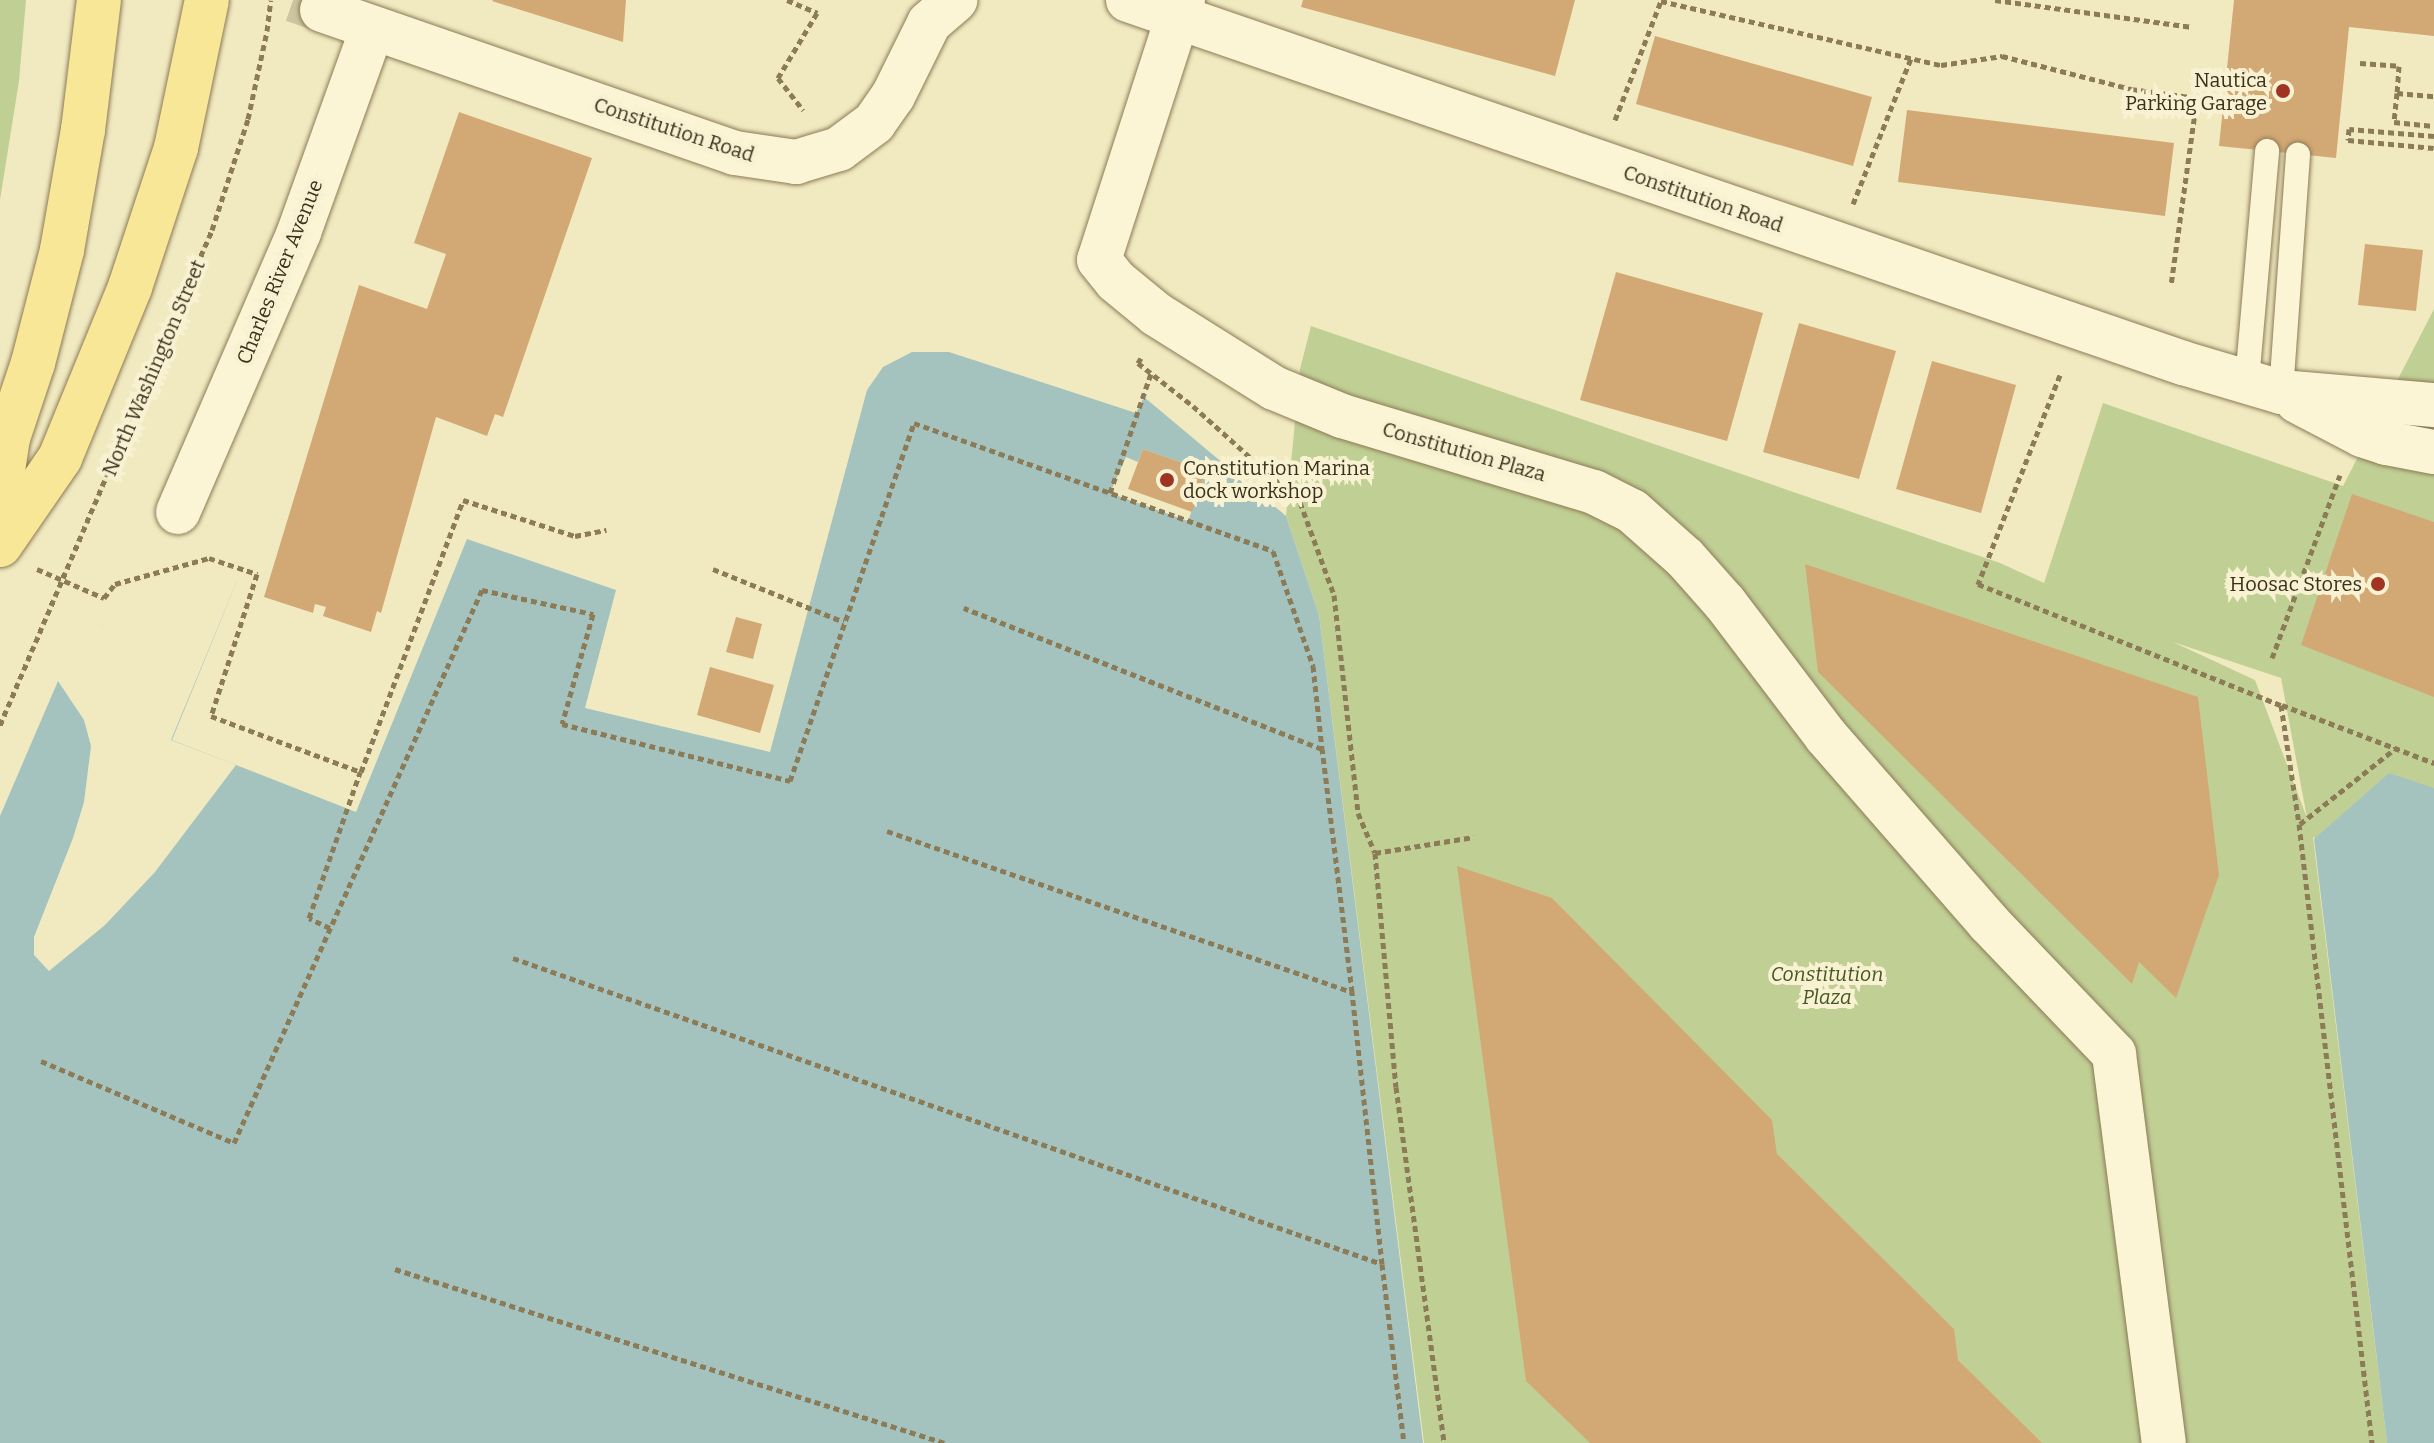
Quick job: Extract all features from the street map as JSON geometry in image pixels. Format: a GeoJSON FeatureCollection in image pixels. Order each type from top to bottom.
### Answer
{"type":"FeatureCollection","features":[{"type":"Feature","properties":{"kind":"main road"},"geometry":{"type":"LineString","coordinates":[[0,490],[8,438],[36,353],[62,250],[83,130],[99,0]]}},
{"type":"Feature","properties":{"kind":"main road"},"geometry":{"type":"LineString","coordinates":[[13,554],[60,458],[130,287],[176,148],[207,0]]}},
{"type":"Feature","properties":{"kind":"street","name":"Constitution Road"},"geometry":{"type":"LineString","coordinates":[[322,10],[735,153],[796,162],[839,149],[874,123],[893,96],[929,23],[955,0]]}},
{"type":"Feature","properties":{"kind":"street","name":"Constitution Road"},"geometry":{"type":"LineString","coordinates":[[1128,0],[1179,9],[1837,246],[2264,386],[2362,435],[2434,452]]}},
{"type":"Feature","properties":{"kind":"street","name":"Constitution Plaza"},"geometry":{"type":"LineString","coordinates":[[1179,9],[1099,260],[1116,281],[1156,314],[1274,388],[1342,416],[1594,492],[1632,511],[1685,558],[1725,603],[1826,736],[1989,923],[2114,1054],[2164,1443]]}},
{"type":"Feature","properties":{"kind":"street","name":"Charles River Avenue"},"geometry":{"type":"LineString","coordinates":[[178,512],[299,232],[372,29]]}},
{"type":"Feature","properties":{"kind":"street","name":"Constitution Road"},"geometry":{"type":"LineString","coordinates":[[2264,386],[2434,405]]}},
{"type":"Feature","properties":{"kind":"lane"},"geometry":{"type":"LineString","coordinates":[[2264,386],[2267,151]]}},
{"type":"Feature","properties":{"kind":"lane"},"geometry":{"type":"LineString","coordinates":[[2264,386],[2298,155]]}},
{"type":"Feature","properties":{"kind":"path","name":"North Washington Street"},"geometry":{"type":"LineString","coordinates":[[0,725],[212,230],[248,119],[271,0]]}},
{"type":"Feature","properties":{"kind":"path"},"geometry":{"type":"LineString","coordinates":[[787,0],[817,13],[778,78],[803,110]]}},
{"type":"Feature","properties":{"kind":"path"},"geometry":{"type":"LineString","coordinates":[[1995,0],[2192,27]]}},
{"type":"Feature","properties":{"kind":"path"},"geometry":{"type":"LineString","coordinates":[[1617,121],[1661,1],[1941,65],[2002,56],[2131,89],[2197,98],[2171,285]]}},
{"type":"Feature","properties":{"kind":"path"},"geometry":{"type":"LineString","coordinates":[[1837,246],[1911,58]]}},
{"type":"Feature","properties":{"kind":"path"},"geometry":{"type":"LineString","coordinates":[[2360,63],[2399,66],[2394,122],[2434,126]]}},
{"type":"Feature","properties":{"kind":"path"},"geometry":{"type":"LineString","coordinates":[[2397,93],[2434,96]]}},
{"type":"Feature","properties":{"kind":"path"},"geometry":{"type":"LineString","coordinates":[[2434,136],[2349,129],[2348,140],[2434,148]]}},
{"type":"Feature","properties":{"kind":"path"},"geometry":{"type":"LineString","coordinates":[[1144,353],[1138,363],[1240,447],[1304,508],[1337,607],[1358,813],[1375,853],[1396,1087],[1444,1443]]}},
{"type":"Feature","properties":{"kind":"path"},"geometry":{"type":"LineString","coordinates":[[1110,493],[1126,457],[1151,373]]}},
{"type":"Feature","properties":{"kind":"path"},"geometry":{"type":"LineString","coordinates":[[2060,375],[1978,584],[2434,763]]}},
{"type":"Feature","properties":{"kind":"path"},"geometry":{"type":"LineString","coordinates":[[41,1061],[234,1143],[482,590],[593,614],[562,724],[790,781],[914,423],[1273,551],[1313,666],[1404,1443]]}},
{"type":"Feature","properties":{"kind":"path"},"geometry":{"type":"LineString","coordinates":[[2272,658],[2341,472]]}},
{"type":"Feature","properties":{"kind":"path"},"geometry":{"type":"LineString","coordinates":[[330,928],[309,918],[463,500],[575,536],[606,530]]}},
{"type":"Feature","properties":{"kind":"path"},"geometry":{"type":"LineString","coordinates":[[13,554],[104,598],[115,584],[209,558],[257,574],[211,716],[361,772]]}},
{"type":"Feature","properties":{"kind":"path"},"geometry":{"type":"LineString","coordinates":[[713,569],[844,622]]}},
{"type":"Feature","properties":{"kind":"path"},"geometry":{"type":"LineString","coordinates":[[964,608],[1322,749]]}},
{"type":"Feature","properties":{"kind":"path"},"geometry":{"type":"LineString","coordinates":[[2281,705],[2299,824],[2372,1443]]}},
{"type":"Feature","properties":{"kind":"path"},"geometry":{"type":"LineString","coordinates":[[2299,824],[2397,748]]}},
{"type":"Feature","properties":{"kind":"path"},"geometry":{"type":"LineString","coordinates":[[887,831],[1352,992]]}},
{"type":"Feature","properties":{"kind":"path"},"geometry":{"type":"LineString","coordinates":[[1375,853],[1474,837]]}},
{"type":"Feature","properties":{"kind":"path"},"geometry":{"type":"LineString","coordinates":[[513,958],[1382,1264]]}},
{"type":"Feature","properties":{"kind":"path"},"geometry":{"type":"LineString","coordinates":[[395,1269],[945,1443]]}},
{"type":"Feature","properties":{"kind":"green space"},"geometry":{"type":"Polygon","coordinates":[[[0,0],[26,0],[19,81],[0,200],[0,0]]]}},
{"type":"Feature","properties":{"kind":"green space","name":"Constitution Plaza"},"geometry":{"type":"Polygon","coordinates":[[[2434,309],[2434,886],[2313,837],[2387,1443],[1424,1443],[1319,615],[1286,516],[1300,369],[1311,326],[2000,563],[2044,583],[2103,403],[2343,486],[2434,309]],[[2173,642],[2255,680],[2307,818],[2281,678],[2173,642]]]}},
{"type":"Feature","properties":{"kind":"water"},"geometry":{"type":"Polygon","coordinates":[[[912,352],[949,352],[1136,413],[1144,397],[1286,516],[1319,615],[1423,1443],[0,1443],[0,578],[103,626],[237,581],[172,740],[356,812],[467,539],[616,590],[585,708],[770,752],[867,390],[883,367],[912,352]]]}},
{"type":"Feature","properties":{"kind":"water"},"geometry":{"type":"Polygon","coordinates":[[[2389,773],[2434,788],[2434,1443],[2387,1443],[2314,839],[2389,773]]]}},
{"type":"Feature","properties":{"kind":"pier","name":"Constitution Marina dock workshop"},"geometry":{"type":"Polygon","coordinates":[[[1143,449],[1206,471],[1188,521],[1110,493],[1126,457],[1138,462],[1143,449]]]}},
{"type":"Feature","properties":{"kind":"pier"},"geometry":{"type":"Polygon","coordinates":[[[0,574],[87,613],[86,617],[103,626],[108,620],[232,578],[237,581],[171,740],[236,765],[155,872],[105,925],[49,971],[34,955],[34,937],[84,802],[91,746],[84,720],[58,681],[0,816],[0,574]]]}},
{"type":"Feature","properties":{"kind":"building"},"geometry":{"type":"Polygon","coordinates":[[[493,0],[626,0],[623,42],[492,1],[493,0]]]}},
{"type":"Feature","properties":{"kind":"building"},"geometry":{"type":"Polygon","coordinates":[[[1303,0],[1575,0],[1555,76],[1301,7],[1303,0]]]}},
{"type":"Feature","properties":{"kind":"building","name":"Nautica Parking Garage"},"geometry":{"type":"Polygon","coordinates":[[[2234,0],[2434,0],[2434,36],[2349,27],[2336,158],[2219,146],[2234,0]]]}},
{"type":"Feature","properties":{"kind":"building"},"geometry":{"type":"Polygon","coordinates":[[[1655,36],[1872,97],[1853,166],[1636,104],[1655,36]]]}},
{"type":"Feature","properties":{"kind":"building"},"geometry":{"type":"Polygon","coordinates":[[[1907,110],[2174,143],[2165,216],[1898,182],[1907,110]]]}},
{"type":"Feature","properties":{"kind":"building"},"geometry":{"type":"Polygon","coordinates":[[[459,112],[592,158],[503,417],[495,414],[487,436],[436,417],[381,613],[377,611],[371,632],[323,616],[326,607],[315,604],[313,613],[264,597],[359,285],[427,309],[446,254],[414,243],[459,112]]]}},
{"type":"Feature","properties":{"kind":"building"},"geometry":{"type":"Polygon","coordinates":[[[2365,244],[2423,250],[2416,311],[2358,305],[2365,244]]]}},
{"type":"Feature","properties":{"kind":"building"},"geometry":{"type":"Polygon","coordinates":[[[1616,272],[1763,313],[1727,441],[1580,400],[1616,272]]]}},
{"type":"Feature","properties":{"kind":"building"},"geometry":{"type":"Polygon","coordinates":[[[1799,323],[1896,351],[1859,479],[1763,452],[1799,323]]]}},
{"type":"Feature","properties":{"kind":"building"},"geometry":{"type":"Polygon","coordinates":[[[1932,361],[2016,385],[1981,513],[1896,489],[1932,361]]]}},
{"type":"Feature","properties":{"kind":"building","name":"Constitution Marina dock workshop"},"geometry":{"type":"Polygon","coordinates":[[[1143,449],[1206,471],[1192,512],[1128,489],[1143,449]]]}},
{"type":"Feature","properties":{"kind":"building","name":"Hoosac Stores"},"geometry":{"type":"Polygon","coordinates":[[[2352,494],[2434,522],[2434,697],[2301,645],[2352,494]]]}},
{"type":"Feature","properties":{"kind":"building"},"geometry":{"type":"Polygon","coordinates":[[[1805,564],[2198,697],[2219,875],[2176,998],[2139,962],[2132,984],[1818,672],[1805,564]]]}},
{"type":"Feature","properties":{"kind":"building"},"geometry":{"type":"Polygon","coordinates":[[[736,617],[762,624],[753,659],[726,652],[736,617]]]}},
{"type":"Feature","properties":{"kind":"building"},"geometry":{"type":"Polygon","coordinates":[[[710,667],[774,685],[760,733],[697,715],[710,667]]]}},
{"type":"Feature","properties":{"kind":"building"},"geometry":{"type":"Polygon","coordinates":[[[1457,866],[1552,898],[1772,1120],[1777,1154],[1954,1329],[1958,1360],[2042,1443],[1590,1443],[1526,1381],[1457,866]]]}},
{"type":"Feature","properties":{"kind":"tunnel"},"geometry":{"type":"LineString","coordinates":[[293,0],[322,10]]}},
{"type":"Feature","properties":{"kind":"place","name":"Nautica Parking Garage"},"geometry":{"type":"Point","coordinates":[2283,91]}},
{"type":"Feature","properties":{"kind":"place","name":"Constitution Marina dock workshop"},"geometry":{"type":"Point","coordinates":[1167,480]}},
{"type":"Feature","properties":{"kind":"place","name":"Hoosac Stores"},"geometry":{"type":"Point","coordinates":[2378,584]}}]}
